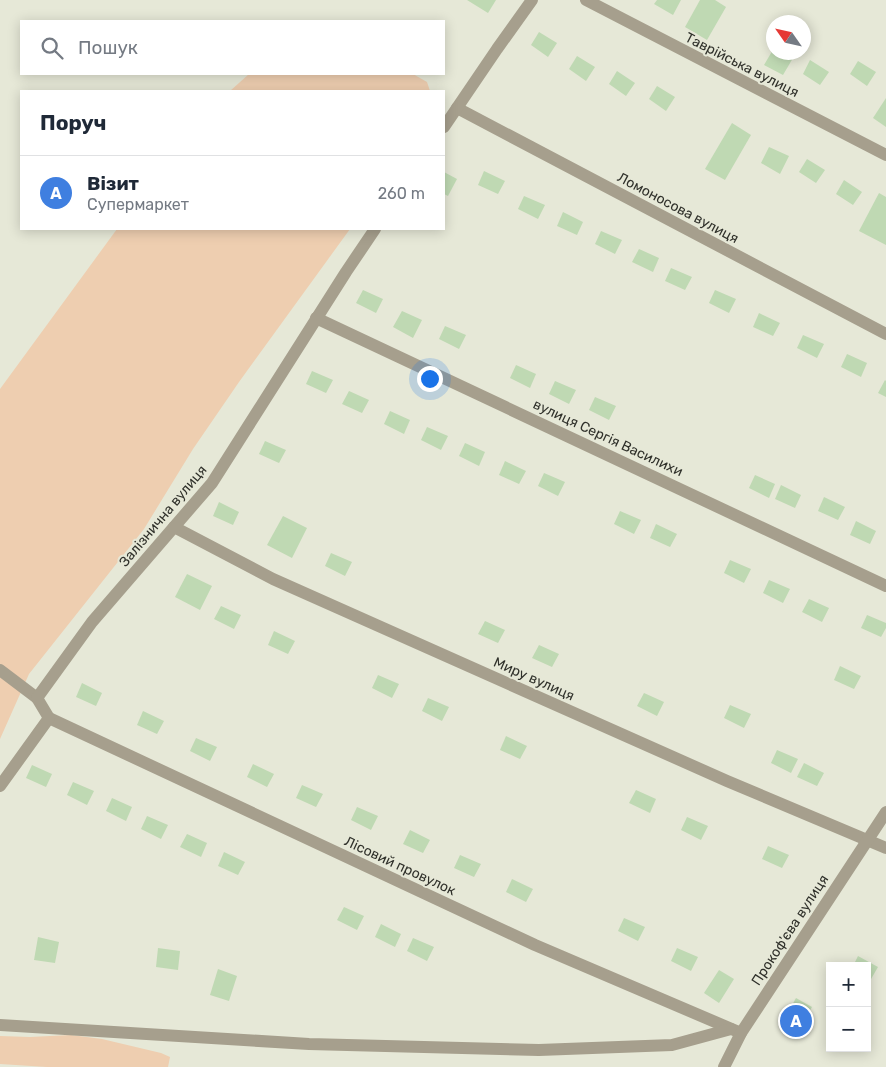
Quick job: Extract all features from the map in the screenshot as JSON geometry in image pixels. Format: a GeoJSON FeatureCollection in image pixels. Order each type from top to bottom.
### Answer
{"type":"FeatureCollection","features":[{"type":"Feature","properties":{"kind":"street"},"geometry":{"type":"LineString","coordinates":[[445,126],[532,0]]}},
{"type":"Feature","properties":{"kind":"street","name":"Таврійська вулиця"},"geometry":{"type":"LineString","coordinates":[[586,0],[886,155]]}},
{"type":"Feature","properties":{"kind":"street","name":"Ломоносова вулиця"},"geometry":{"type":"LineString","coordinates":[[457,108],[886,334]]}},
{"type":"Feature","properties":{"kind":"street","name":"Залізнична вулиця"},"geometry":{"type":"LineString","coordinates":[[37,698],[92,622],[212,483],[316,318],[374,230]]}},
{"type":"Feature","properties":{"kind":"street","name":"вулиця Сергія Василихи"},"geometry":{"type":"LineString","coordinates":[[316,318],[886,586]]}},
{"type":"Feature","properties":{"kind":"street","name":"Миру вулиця"},"geometry":{"type":"LineString","coordinates":[[174,527],[273,579],[718,777],[886,848]]}},
{"type":"Feature","properties":{"kind":"street"},"geometry":{"type":"LineString","coordinates":[[0,670],[37,698],[50,718],[0,786]]}},
{"type":"Feature","properties":{"kind":"street","name":"Лісовий провулок"},"geometry":{"type":"LineString","coordinates":[[50,718],[535,945],[736,1031]]}},
{"type":"Feature","properties":{"kind":"street","name":"Прокоф'єва вулиця"},"geometry":{"type":"LineString","coordinates":[[724,1067],[736,1031],[886,812]]}},
{"type":"Feature","properties":{"kind":"street"},"geometry":{"type":"LineString","coordinates":[[0,1025],[309,1044],[539,1050],[672,1045],[736,1031]]}},
{"type":"Feature","properties":{"kind":"shaded area"},"geometry":{"type":"Polygon","coordinates":[[[248,75],[415,75],[427,82],[430,90],[231,90],[248,75]]]}},
{"type":"Feature","properties":{"kind":"shaded area"},"geometry":{"type":"Polygon","coordinates":[[[116,230],[349,230],[193,449],[144,529],[29,674],[0,739],[0,389],[116,230]]]}},
{"type":"Feature","properties":{"kind":"shaded area"},"geometry":{"type":"Polygon","coordinates":[[[71,1035],[102,1039],[161,1053],[170,1057],[168,1067],[47,1067],[0,1064],[0,1036],[71,1035]]]}},
{"type":"Feature","properties":{"kind":"building"},"geometry":{"type":"Polygon","coordinates":[[[467,0],[496,0],[488,13],[467,0]]]}},
{"type":"Feature","properties":{"kind":"building"},"geometry":{"type":"Polygon","coordinates":[[[657,0],[681,0],[673,15],[654,4],[657,0]]]}},
{"type":"Feature","properties":{"kind":"building"},"geometry":{"type":"Polygon","coordinates":[[[700,0],[715,0],[726,7],[707,40],[685,27],[700,0]]]}},
{"type":"Feature","properties":{"kind":"building"},"geometry":{"type":"Polygon","coordinates":[[[539,32],[557,43],[548,57],[531,45],[539,32]]]}},
{"type":"Feature","properties":{"kind":"building"},"geometry":{"type":"Polygon","coordinates":[[[577,56],[595,67],[586,81],[569,69],[577,56]]]}},
{"type":"Feature","properties":{"kind":"building"},"geometry":{"type":"Polygon","coordinates":[[[767,60],[792,60],[783,75],[764,65],[767,60]]]}},
{"type":"Feature","properties":{"kind":"building"},"geometry":{"type":"Polygon","coordinates":[[[810,60],[829,72],[820,85],[803,74],[810,60]]]}},
{"type":"Feature","properties":{"kind":"building"},"geometry":{"type":"Polygon","coordinates":[[[858,61],[876,72],[867,86],[850,74],[858,61]]]}},
{"type":"Feature","properties":{"kind":"building"},"geometry":{"type":"Polygon","coordinates":[[[617,71],[635,83],[626,96],[609,84],[617,71]]]}},
{"type":"Feature","properties":{"kind":"building"},"geometry":{"type":"Polygon","coordinates":[[[657,86],[675,97],[666,111],[649,99],[657,86]]]}},
{"type":"Feature","properties":{"kind":"building"},"geometry":{"type":"Polygon","coordinates":[[[886,98],[886,127],[873,118],[886,98]]]}},
{"type":"Feature","properties":{"kind":"building"},"geometry":{"type":"Polygon","coordinates":[[[732,123],[751,135],[725,180],[705,169],[732,123]]]}},
{"type":"Feature","properties":{"kind":"building"},"geometry":{"type":"Polygon","coordinates":[[[769,147],[789,156],[780,174],[761,163],[769,147]]]}},
{"type":"Feature","properties":{"kind":"building"},"geometry":{"type":"Polygon","coordinates":[[[807,159],[825,170],[816,183],[799,172],[807,159]]]}},
{"type":"Feature","properties":{"kind":"building"},"geometry":{"type":"Polygon","coordinates":[[[484,171],[505,181],[498,194],[478,185],[484,171]]]}},
{"type":"Feature","properties":{"kind":"building"},"geometry":{"type":"Polygon","coordinates":[[[445,173],[457,179],[448,196],[445,194],[445,173]]]}},
{"type":"Feature","properties":{"kind":"building"},"geometry":{"type":"Polygon","coordinates":[[[844,180],[862,192],[853,205],[836,194],[844,180]]]}},
{"type":"Feature","properties":{"kind":"building"},"geometry":{"type":"Polygon","coordinates":[[[879,193],[886,197],[886,245],[859,231],[879,193]]]}},
{"type":"Feature","properties":{"kind":"building"},"geometry":{"type":"Polygon","coordinates":[[[524,196],[545,205],[538,219],[518,209],[524,196]]]}},
{"type":"Feature","properties":{"kind":"building"},"geometry":{"type":"Polygon","coordinates":[[[563,212],[583,222],[577,235],[557,226],[563,212]]]}},
{"type":"Feature","properties":{"kind":"building"},"geometry":{"type":"Polygon","coordinates":[[[601,231],[622,240],[615,254],[595,244],[601,231]]]}},
{"type":"Feature","properties":{"kind":"building"},"geometry":{"type":"Polygon","coordinates":[[[639,249],[659,258],[653,272],[632,262],[639,249]]]}},
{"type":"Feature","properties":{"kind":"building"},"geometry":{"type":"Polygon","coordinates":[[[671,268],[692,277],[685,290],[665,281],[671,268]]]}},
{"type":"Feature","properties":{"kind":"building"},"geometry":{"type":"Polygon","coordinates":[[[363,290],[383,299],[376,313],[356,303],[363,290]]]}},
{"type":"Feature","properties":{"kind":"building"},"geometry":{"type":"Polygon","coordinates":[[[715,290],[736,299],[729,313],[709,303],[715,290]]]}},
{"type":"Feature","properties":{"kind":"building"},"geometry":{"type":"Polygon","coordinates":[[[402,311],[422,320],[413,338],[393,327],[402,311]]]}},
{"type":"Feature","properties":{"kind":"building"},"geometry":{"type":"Polygon","coordinates":[[[759,313],[780,323],[773,336],[753,327],[759,313]]]}},
{"type":"Feature","properties":{"kind":"building"},"geometry":{"type":"Polygon","coordinates":[[[445,326],[466,335],[459,349],[439,339],[445,326]]]}},
{"type":"Feature","properties":{"kind":"building"},"geometry":{"type":"Polygon","coordinates":[[[803,335],[824,344],[817,358],[797,348],[803,335]]]}},
{"type":"Feature","properties":{"kind":"building"},"geometry":{"type":"Polygon","coordinates":[[[847,354],[867,363],[861,377],[841,367],[847,354]]]}},
{"type":"Feature","properties":{"kind":"building"},"geometry":{"type":"Polygon","coordinates":[[[516,365],[536,374],[530,388],[510,378],[516,365]]]}},
{"type":"Feature","properties":{"kind":"building"},"geometry":{"type":"Polygon","coordinates":[[[312,371],[333,380],[326,393],[306,384],[312,371]]]}},
{"type":"Feature","properties":{"kind":"building"},"geometry":{"type":"Polygon","coordinates":[[[555,381],[576,390],[569,404],[549,394],[555,381]]]}},
{"type":"Feature","properties":{"kind":"building"},"geometry":{"type":"Polygon","coordinates":[[[886,381],[886,397],[878,393],[886,381]]]}},
{"type":"Feature","properties":{"kind":"building"},"geometry":{"type":"Polygon","coordinates":[[[349,391],[369,400],[362,413],[342,404],[349,391]]]}},
{"type":"Feature","properties":{"kind":"building"},"geometry":{"type":"Polygon","coordinates":[[[595,397],[616,406],[609,420],[589,410],[595,397]]]}},
{"type":"Feature","properties":{"kind":"building"},"geometry":{"type":"Polygon","coordinates":[[[390,411],[410,420],[404,434],[384,424],[390,411]]]}},
{"type":"Feature","properties":{"kind":"building"},"geometry":{"type":"Polygon","coordinates":[[[427,427],[448,436],[441,450],[421,440],[427,427]]]}},
{"type":"Feature","properties":{"kind":"building"},"geometry":{"type":"Polygon","coordinates":[[[265,441],[286,450],[279,463],[259,454],[265,441]]]}},
{"type":"Feature","properties":{"kind":"building"},"geometry":{"type":"Polygon","coordinates":[[[465,443],[485,452],[479,466],[459,456],[465,443]]]}},
{"type":"Feature","properties":{"kind":"building"},"geometry":{"type":"Polygon","coordinates":[[[505,461],[526,471],[519,484],[499,475],[505,461]]]}},
{"type":"Feature","properties":{"kind":"building"},"geometry":{"type":"Polygon","coordinates":[[[544,473],[565,482],[558,496],[538,486],[544,473]]]}},
{"type":"Feature","properties":{"kind":"building"},"geometry":{"type":"Polygon","coordinates":[[[755,475],[775,484],[769,498],[749,488],[755,475]]]}},
{"type":"Feature","properties":{"kind":"building"},"geometry":{"type":"Polygon","coordinates":[[[781,485],[801,495],[795,508],[775,499],[781,485]]]}},
{"type":"Feature","properties":{"kind":"building"},"geometry":{"type":"Polygon","coordinates":[[[824,497],[845,507],[838,520],[818,511],[824,497]]]}},
{"type":"Feature","properties":{"kind":"building"},"geometry":{"type":"Polygon","coordinates":[[[219,502],[239,512],[233,525],[213,516],[219,502]]]}},
{"type":"Feature","properties":{"kind":"building"},"geometry":{"type":"Polygon","coordinates":[[[620,511],[641,520],[634,534],[614,524],[620,511]]]}},
{"type":"Feature","properties":{"kind":"building"},"geometry":{"type":"Polygon","coordinates":[[[283,516],[307,528],[292,558],[267,545],[283,516]]]}},
{"type":"Feature","properties":{"kind":"building"},"geometry":{"type":"Polygon","coordinates":[[[856,521],[876,531],[870,544],[850,535],[856,521]]]}},
{"type":"Feature","properties":{"kind":"building"},"geometry":{"type":"Polygon","coordinates":[[[656,524],[677,534],[670,547],[650,538],[656,524]]]}},
{"type":"Feature","properties":{"kind":"building"},"geometry":{"type":"Polygon","coordinates":[[[331,553],[352,562],[345,576],[325,566],[331,553]]]}},
{"type":"Feature","properties":{"kind":"building"},"geometry":{"type":"Polygon","coordinates":[[[730,560],[751,569],[744,583],[724,573],[730,560]]]}},
{"type":"Feature","properties":{"kind":"building"},"geometry":{"type":"Polygon","coordinates":[[[187,574],[212,586],[200,610],[175,597],[187,574]]]}},
{"type":"Feature","properties":{"kind":"building"},"geometry":{"type":"Polygon","coordinates":[[[769,580],[790,589],[783,603],[763,593],[769,580]]]}},
{"type":"Feature","properties":{"kind":"building"},"geometry":{"type":"Polygon","coordinates":[[[809,599],[829,608],[822,622],[802,612],[809,599]]]}},
{"type":"Feature","properties":{"kind":"building"},"geometry":{"type":"Polygon","coordinates":[[[221,606],[241,615],[234,629],[214,619],[221,606]]]}},
{"type":"Feature","properties":{"kind":"building"},"geometry":{"type":"Polygon","coordinates":[[[867,615],[886,623],[886,628],[881,637],[861,628],[867,615]]]}},
{"type":"Feature","properties":{"kind":"building"},"geometry":{"type":"Polygon","coordinates":[[[485,621],[505,630],[498,643],[478,634],[485,621]]]}},
{"type":"Feature","properties":{"kind":"building"},"geometry":{"type":"Polygon","coordinates":[[[274,631],[295,641],[288,654],[268,645],[274,631]]]}},
{"type":"Feature","properties":{"kind":"building"},"geometry":{"type":"Polygon","coordinates":[[[539,645],[559,654],[552,667],[532,658],[539,645]]]}},
{"type":"Feature","properties":{"kind":"building"},"geometry":{"type":"Polygon","coordinates":[[[840,666],[861,676],[854,689],[834,680],[840,666]]]}},
{"type":"Feature","properties":{"kind":"building"},"geometry":{"type":"Polygon","coordinates":[[[378,675],[399,684],[392,698],[372,688],[378,675]]]}},
{"type":"Feature","properties":{"kind":"building"},"geometry":{"type":"Polygon","coordinates":[[[82,683],[102,693],[96,706],[76,697],[82,683]]]}},
{"type":"Feature","properties":{"kind":"building"},"geometry":{"type":"Polygon","coordinates":[[[644,693],[664,702],[657,716],[637,706],[644,693]]]}},
{"type":"Feature","properties":{"kind":"building"},"geometry":{"type":"Polygon","coordinates":[[[428,698],[449,707],[442,721],[422,711],[428,698]]]}},
{"type":"Feature","properties":{"kind":"building"},"geometry":{"type":"Polygon","coordinates":[[[730,705],[751,714],[744,728],[724,718],[730,705]]]}},
{"type":"Feature","properties":{"kind":"building"},"geometry":{"type":"Polygon","coordinates":[[[143,711],[164,721],[157,734],[137,725],[143,711]]]}},
{"type":"Feature","properties":{"kind":"building"},"geometry":{"type":"Polygon","coordinates":[[[506,736],[527,746],[520,759],[500,750],[506,736]]]}},
{"type":"Feature","properties":{"kind":"building"},"geometry":{"type":"Polygon","coordinates":[[[196,738],[217,747],[210,761],[190,751],[196,738]]]}},
{"type":"Feature","properties":{"kind":"building"},"geometry":{"type":"Polygon","coordinates":[[[777,750],[798,759],[791,773],[771,763],[777,750]]]}},
{"type":"Feature","properties":{"kind":"building"},"geometry":{"type":"Polygon","coordinates":[[[804,763],[824,773],[817,786],[797,777],[804,763]]]}},
{"type":"Feature","properties":{"kind":"building"},"geometry":{"type":"Polygon","coordinates":[[[253,764],[274,774],[267,787],[247,777],[253,764]]]}},
{"type":"Feature","properties":{"kind":"building"},"geometry":{"type":"Polygon","coordinates":[[[32,765],[52,774],[46,787],[26,778],[32,765]]]}},
{"type":"Feature","properties":{"kind":"building"},"geometry":{"type":"Polygon","coordinates":[[[73,782],[94,791],[87,805],[67,795],[73,782]]]}},
{"type":"Feature","properties":{"kind":"building"},"geometry":{"type":"Polygon","coordinates":[[[302,785],[323,794],[316,807],[296,798],[302,785]]]}},
{"type":"Feature","properties":{"kind":"building"},"geometry":{"type":"Polygon","coordinates":[[[636,790],[656,799],[650,813],[629,803],[636,790]]]}},
{"type":"Feature","properties":{"kind":"building"},"geometry":{"type":"Polygon","coordinates":[[[112,798],[132,807],[126,821],[106,811],[112,798]]]}},
{"type":"Feature","properties":{"kind":"building"},"geometry":{"type":"Polygon","coordinates":[[[357,807],[378,816],[371,830],[351,820],[357,807]]]}},
{"type":"Feature","properties":{"kind":"building"},"geometry":{"type":"Polygon","coordinates":[[[147,816],[168,825],[161,839],[141,829],[147,816]]]}},
{"type":"Feature","properties":{"kind":"building"},"geometry":{"type":"Polygon","coordinates":[[[687,817],[708,826],[701,840],[681,830],[687,817]]]}},
{"type":"Feature","properties":{"kind":"building"},"geometry":{"type":"Polygon","coordinates":[[[410,830],[430,840],[423,853],[403,844],[410,830]]]}},
{"type":"Feature","properties":{"kind":"building"},"geometry":{"type":"Polygon","coordinates":[[[187,834],[207,843],[201,857],[180,847],[187,834]]]}},
{"type":"Feature","properties":{"kind":"building"},"geometry":{"type":"Polygon","coordinates":[[[768,846],[789,855],[782,868],[762,859],[768,846]]]}},
{"type":"Feature","properties":{"kind":"building"},"geometry":{"type":"Polygon","coordinates":[[[224,852],[245,862],[238,875],[218,866],[224,852]]]}},
{"type":"Feature","properties":{"kind":"building"},"geometry":{"type":"Polygon","coordinates":[[[460,855],[481,864],[474,877],[454,868],[460,855]]]}},
{"type":"Feature","properties":{"kind":"building"},"geometry":{"type":"Polygon","coordinates":[[[512,879],[533,889],[526,902],[506,892],[512,879]]]}},
{"type":"Feature","properties":{"kind":"building"},"geometry":{"type":"Polygon","coordinates":[[[344,907],[364,916],[357,930],[337,920],[344,907]]]}},
{"type":"Feature","properties":{"kind":"building"},"geometry":{"type":"Polygon","coordinates":[[[624,918],[645,927],[638,941],[618,931],[624,918]]]}},
{"type":"Feature","properties":{"kind":"building"},"geometry":{"type":"Polygon","coordinates":[[[381,924],[401,934],[395,947],[375,937],[381,924]]]}},
{"type":"Feature","properties":{"kind":"building"},"geometry":{"type":"Polygon","coordinates":[[[38,937],[59,942],[55,963],[34,960],[38,937]]]}},
{"type":"Feature","properties":{"kind":"building"},"geometry":{"type":"Polygon","coordinates":[[[413,938],[434,947],[427,961],[407,951],[413,938]]]}},
{"type":"Feature","properties":{"kind":"building"},"geometry":{"type":"Polygon","coordinates":[[[158,948],[180,951],[178,970],[156,967],[158,948]]]}},
{"type":"Feature","properties":{"kind":"building"},"geometry":{"type":"Polygon","coordinates":[[[677,948],[698,957],[691,971],[671,961],[677,948]]]}},
{"type":"Feature","properties":{"kind":"building"},"geometry":{"type":"Polygon","coordinates":[[[858,956],[869,962],[855,962],[858,956]]]}},
{"type":"Feature","properties":{"kind":"building"},"geometry":{"type":"Polygon","coordinates":[[[871,963],[878,967],[871,979],[871,963]]]}},
{"type":"Feature","properties":{"kind":"building"},"geometry":{"type":"Polygon","coordinates":[[[218,969],[237,976],[229,1001],[210,995],[218,969]]]}},
{"type":"Feature","properties":{"kind":"building"},"geometry":{"type":"Polygon","coordinates":[[[719,970],[734,979],[719,1003],[704,993],[719,970]]]}},
{"type":"Feature","properties":{"kind":"building"},"geometry":{"type":"Polygon","coordinates":[[[796,998],[812,1007],[794,1036],[780,1027],[796,998]]]}},
{"type":"Feature","properties":{"kind":"place","name":"Візит"},"geometry":{"type":"Point","coordinates":[796,1021]}}]}
